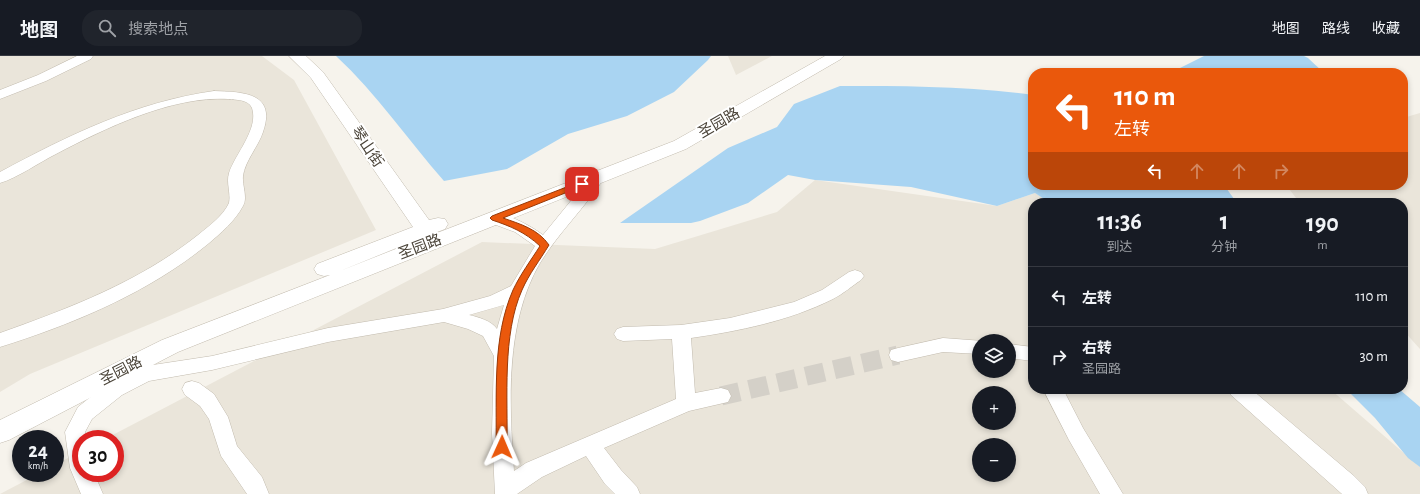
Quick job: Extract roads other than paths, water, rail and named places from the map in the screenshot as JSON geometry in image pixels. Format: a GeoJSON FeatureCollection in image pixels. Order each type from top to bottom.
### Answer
{"type":"FeatureCollection","features":[{"type":"Feature","properties":{"kind":"street"},"geometry":{"type":"LineString","coordinates":[[0,94],[49,75],[87,56]]}},
{"type":"Feature","properties":{"kind":"street","name":"琴山街"},"geometry":{"type":"LineString","coordinates":[[297,56],[317,75],[428,236]]}},
{"type":"Feature","properties":{"kind":"street","name":"圣园路"},"geometry":{"type":"LineString","coordinates":[[0,432],[170,346],[666,137],[812,56]]}},
{"type":"Feature","properties":{"kind":"street","name":"圣园路"},"geometry":{"type":"LineString","coordinates":[[0,418],[164,336],[428,236],[494,218],[680,145],[836,56]]}},
{"type":"Feature","properties":{"kind":"street"},"geometry":{"type":"LineString","coordinates":[[0,178],[84,134],[149,109],[180,100],[216,94],[232,94],[253,100],[258,107],[260,115],[253,140],[236,175],[237,203],[211,233],[179,259],[142,282],[62,317],[0,340]]}},
{"type":"Feature","properties":{"kind":"street"},"geometry":{"type":"LineString","coordinates":[[506,491],[502,447],[503,354],[510,313],[518,290],[544,245],[597,178]]}},
{"type":"Feature","properties":{"kind":"street"},"geometry":{"type":"LineString","coordinates":[[494,218],[522,227],[535,236],[544,245]]}},
{"type":"Feature","properties":{"kind":"street"},"geometry":{"type":"LineString","coordinates":[[623,334],[681,332],[730,325],[799,307],[828,294],[855,276]]}},
{"type":"Feature","properties":{"kind":"street"},"geometry":{"type":"LineString","coordinates":[[76,430],[85,414],[115,389],[146,374],[212,363],[328,335],[443,316],[496,301],[518,290]]}},
{"type":"Feature","properties":{"kind":"street"},"geometry":{"type":"LineString","coordinates":[[443,316],[473,323],[489,331],[503,354]]}},
{"type":"Feature","properties":{"kind":"street"},"geometry":{"type":"LineString","coordinates":[[681,332],[686,403]]}},
{"type":"Feature","properties":{"kind":"street"},"geometry":{"type":"LineString","coordinates":[[898,355],[943,345],[972,347]]}},
{"type":"Feature","properties":{"kind":"street"},"geometry":{"type":"LineString","coordinates":[[1016,352],[1028,353]]}},
{"type":"Feature","properties":{"kind":"street"},"geometry":{"type":"LineString","coordinates":[[192,389],[207,400],[218,417],[228,450],[254,484],[258,494]]}},
{"type":"Feature","properties":{"kind":"street"},"geometry":{"type":"LineString","coordinates":[[1056,394],[1076,434],[1112,494]]}},
{"type":"Feature","properties":{"kind":"street"},"geometry":{"type":"LineString","coordinates":[[1244,394],[1357,494]]}},
{"type":"Feature","properties":{"kind":"street"},"geometry":{"type":"LineString","coordinates":[[506,491],[534,470],[590,445],[686,403],[721,396]]}},
{"type":"Feature","properties":{"kind":"street"},"geometry":{"type":"LineString","coordinates":[[590,445],[613,477],[629,494]]}},
{"type":"Feature","properties":{"kind":"street"},"geometry":{"type":"LineString","coordinates":[[87,482],[92,494]]}},
{"type":"Feature","properties":{"kind":"water"},"geometry":{"type":"Polygon","coordinates":[[[336,56],[711,56],[674,92],[627,116],[568,134],[507,169],[444,181],[379,101],[336,56]]]}},
{"type":"Feature","properties":{"kind":"water"},"geometry":{"type":"Polygon","coordinates":[[[1204,56],[1304,56],[1319,68],[1180,68],[1204,56]]]}},
{"type":"Feature","properties":{"kind":"water"},"geometry":{"type":"Polygon","coordinates":[[[840,86],[913,86],[961,88],[1028,94],[1028,190],[1228,190],[1233,198],[1042,198],[1035,193],[997,206],[911,187],[815,180],[788,175],[748,203],[700,221],[691,223],[620,223],[728,148],[777,127],[794,104],[840,86]]]}},
{"type":"Feature","properties":{"kind":"water"},"geometry":{"type":"Polygon","coordinates":[[[1351,394],[1405,394],[1420,407],[1420,467],[1408,458],[1375,418],[1351,394]]]}},
{"type":"Feature","properties":{"kind":"tunnel"},"geometry":{"type":"LineString","coordinates":[[721,396],[898,355]]}}]}
